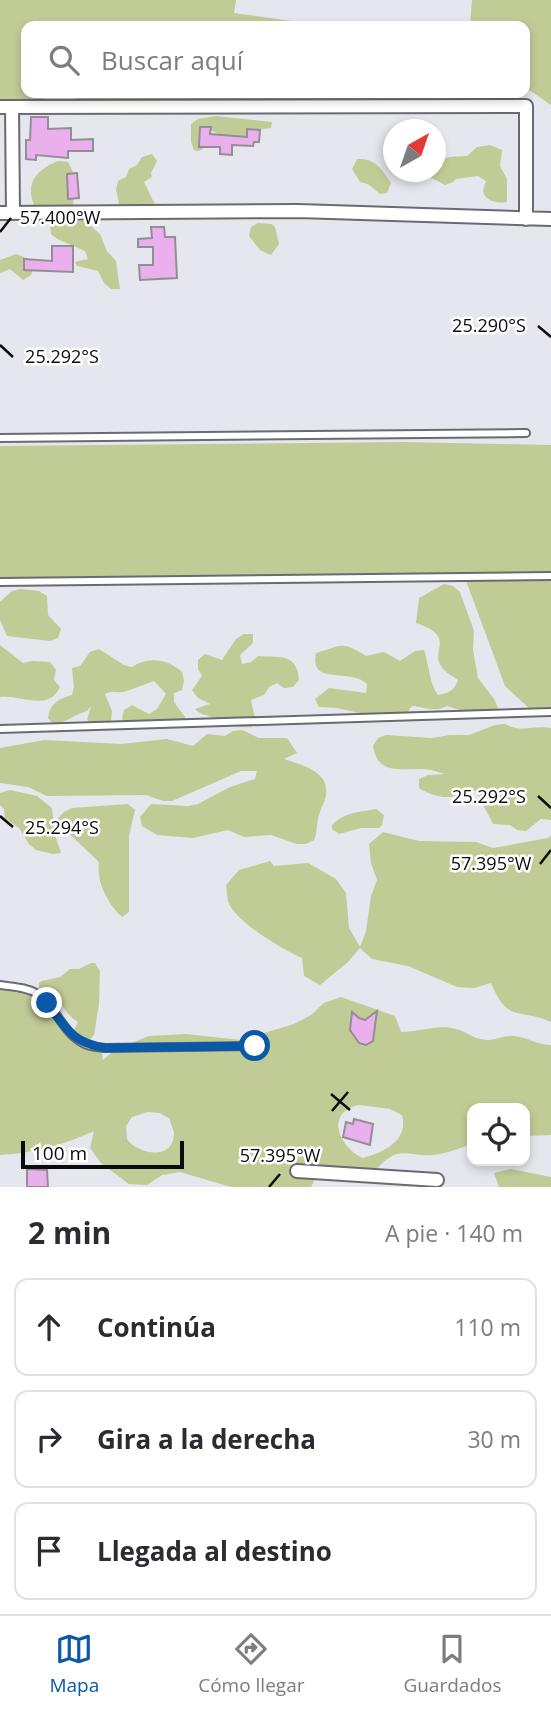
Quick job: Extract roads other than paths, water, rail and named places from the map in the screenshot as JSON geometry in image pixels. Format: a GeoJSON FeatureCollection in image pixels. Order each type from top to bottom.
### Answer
{"type":"FeatureCollection","features":[{"type":"Feature","properties":{"kind":"street"},"geometry":{"type":"LineString","coordinates":[[526,219],[526,106],[6,107],[7,213],[298,211],[526,219],[551,219]]}},
{"type":"Feature","properties":{"kind":"street"},"geometry":{"type":"LineString","coordinates":[[297,1171],[361,1181],[437,1180]]}},
{"type":"Feature","properties":{"kind":"lane"},"geometry":{"type":"LineString","coordinates":[[0,438],[526,433]]}},
{"type":"Feature","properties":{"kind":"lane"},"geometry":{"type":"LineString","coordinates":[[0,582],[551,576]]}},
{"type":"Feature","properties":{"kind":"lane"},"geometry":{"type":"LineString","coordinates":[[0,729],[551,712]]}},
{"type":"Feature","properties":{"kind":"lane"},"geometry":{"type":"LineString","coordinates":[[0,985],[25,988],[37,994],[71,1034],[85,1044],[105,1048],[255,1046]]}}]}
